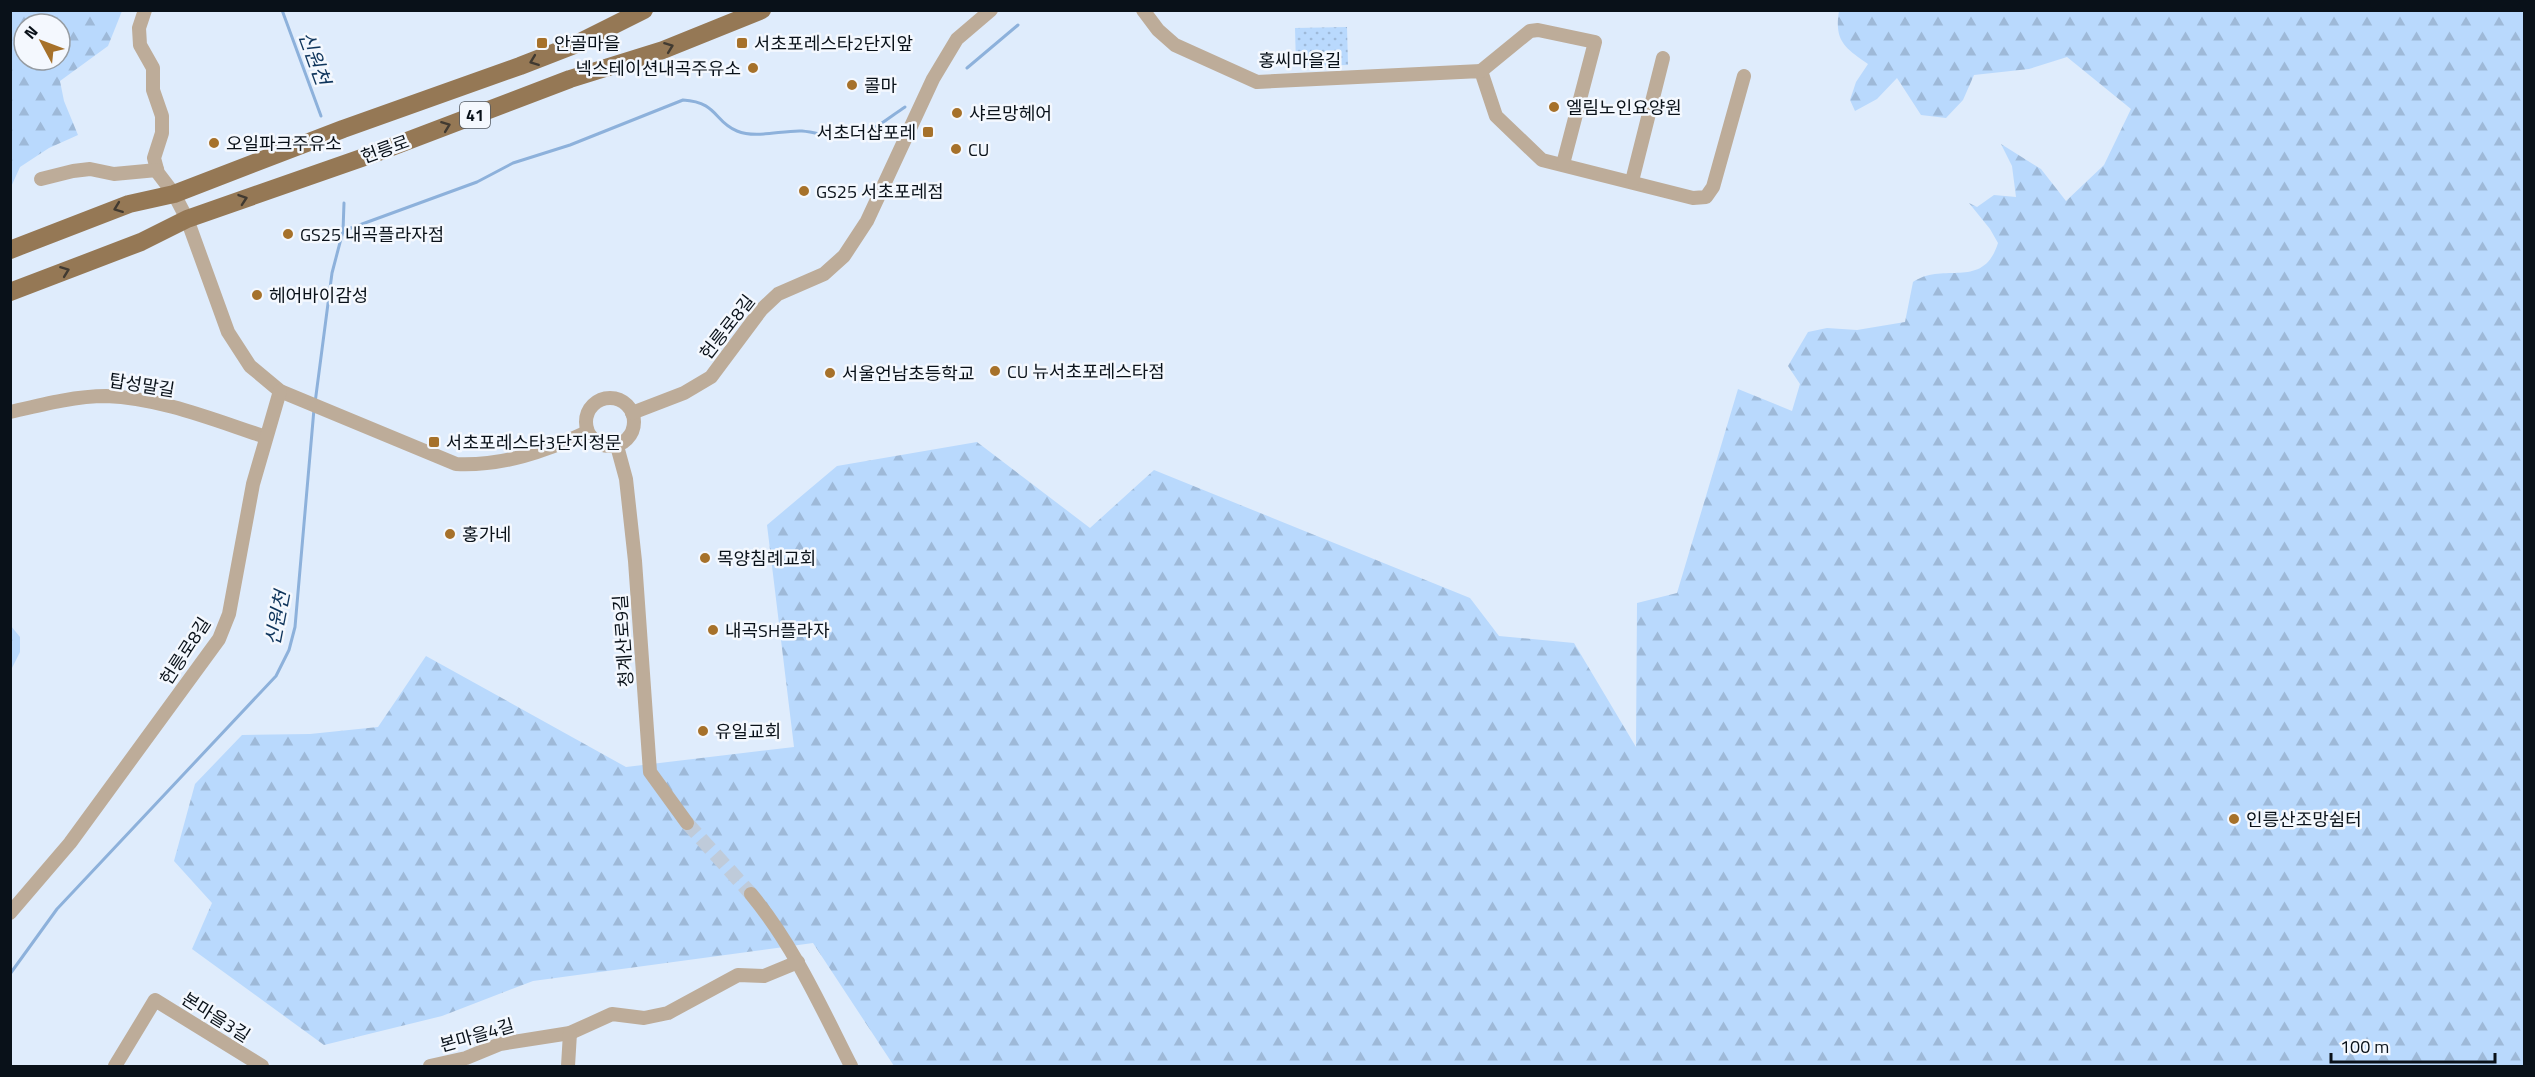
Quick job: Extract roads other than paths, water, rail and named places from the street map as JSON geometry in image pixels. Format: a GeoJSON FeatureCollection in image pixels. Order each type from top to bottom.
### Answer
{"type":"FeatureCollection","features":[{"type":"Feature","properties":{"kind":"main road","name":"헌릉로"},"geometry":{"type":"LineString","coordinates":[[10,250],[129,204],[174,194],[343,129],[531,62],[574,45],[644,10]]}},
{"type":"Feature","properties":{"kind":"main road","name":"헌릉로"},"geometry":{"type":"LineString","coordinates":[[10,292],[141,242],[188,219],[570,79],[663,50],[762,10]]}},
{"type":"Feature","properties":{"kind":"street"},"geometry":{"type":"LineString","coordinates":[[145,10],[139,28],[140,45],[153,68],[153,90],[162,116],[162,133],[154,158],[157,170],[188,219],[228,332],[250,366],[280,391],[456,464],[486,465],[523,458],[587,432]]}},
{"type":"Feature","properties":{"kind":"street","name":"헌릉로8길"},"geometry":{"type":"LineString","coordinates":[[632,413],[684,393],[711,377],[760,310],[778,294],[824,274],[844,256],[867,221],[933,79],[957,39],[991,10]]}},
{"type":"Feature","properties":{"kind":"street","name":"홍씨마을길"},"geometry":{"type":"LineString","coordinates":[[1143,10],[1158,30],[1175,45],[1257,82],[1481,71]]}},
{"type":"Feature","properties":{"kind":"street"},"geometry":{"type":"LineString","coordinates":[[1563,164],[1595,42],[1538,30],[1530,31],[1481,71],[1496,116],[1542,160],[1693,198],[1706,197],[1713,187],[1744,76]]}},
{"type":"Feature","properties":{"kind":"street"},"geometry":{"type":"LineString","coordinates":[[1632,181],[1663,58]]}},
{"type":"Feature","properties":{"kind":"street"},"geometry":{"type":"LineString","coordinates":[[41,179],[73,171],[90,170],[114,174],[157,170]]}},
{"type":"Feature","properties":{"kind":"street","name":"헌릉로8길"},"geometry":{"type":"LineString","coordinates":[[10,913],[53,861],[219,639],[229,614],[253,484],[280,391]]}},
{"type":"Feature","properties":{"kind":"street","name":"탑성말길"},"geometry":{"type":"LineString","coordinates":[[10,412],[103,396],[130,398],[165,404],[266,437]]}},
{"type":"Feature","properties":{"kind":"street"},"geometry":{"type":"LineString","coordinates":[[612,398],[619,400],[632,413],[634,428],[631,435],[617,446],[604,446],[587,432],[586,414],[596,402],[612,398]]}},
{"type":"Feature","properties":{"kind":"street","name":"청계산로9길"},"geometry":{"type":"LineString","coordinates":[[617,446],[626,479],[635,561],[650,772],[687,823]]}},
{"type":"Feature","properties":{"kind":"street"},"geometry":{"type":"LineString","coordinates":[[751,894],[777,926],[798,962],[851,1066]]}},
{"type":"Feature","properties":{"kind":"street"},"geometry":{"type":"LineString","coordinates":[[568,1066],[570,1033],[612,1014],[644,1018],[668,1013],[738,975],[764,976],[798,962]]}},
{"type":"Feature","properties":{"kind":"street","name":"본마을3길"},"geometry":{"type":"LineString","coordinates":[[121,1064],[155,1000],[262,1066]]}},
{"type":"Feature","properties":{"kind":"street","name":"본마을4길"},"geometry":{"type":"LineString","coordinates":[[430,1066],[466,1058],[500,1044],[570,1033]]}},
{"type":"Feature","properties":{"kind":"waterway","name":"신원천"},"geometry":{"type":"LineString","coordinates":[[282,10],[321,116]]}},
{"type":"Feature","properties":{"kind":"waterway"},"geometry":{"type":"LineString","coordinates":[[967,68],[1018,25]]}},
{"type":"Feature","properties":{"kind":"waterway"},"geometry":{"type":"LineString","coordinates":[[343,231],[477,182],[513,163],[570,145],[683,100],[703,104],[724,123],[744,133],[802,131],[842,138],[863,134],[905,107]]}},
{"type":"Feature","properties":{"kind":"waterway","name":"신원천"},"geometry":{"type":"LineString","coordinates":[[315,403],[332,273],[343,231],[344,203]]}},
{"type":"Feature","properties":{"kind":"waterway","name":"신원천"},"geometry":{"type":"LineString","coordinates":[[10,974],[57,909],[276,676],[289,650],[295,627],[314,409]]}},
{"type":"Feature","properties":{"kind":"tunnel"},"geometry":{"type":"LineString","coordinates":[[687,823],[751,894]]}},
{"type":"Feature","properties":{"kind":"place","name":"안골마을"},"geometry":{"type":"Point","coordinates":[542,43]}},
{"type":"Feature","properties":{"kind":"place","name":"서초포레스타2단지앞"},"geometry":{"type":"Point","coordinates":[742,43]}},
{"type":"Feature","properties":{"kind":"place","name":"넥스테이션내곡주유소"},"geometry":{"type":"Point","coordinates":[753,68]}},
{"type":"Feature","properties":{"kind":"place","name":"콜마"},"geometry":{"type":"Point","coordinates":[852,85]}},
{"type":"Feature","properties":{"kind":"place","name":"엘림노인요양원"},"geometry":{"type":"Point","coordinates":[1554,107]}},
{"type":"Feature","properties":{"kind":"place","name":"샤르망헤어"},"geometry":{"type":"Point","coordinates":[957,113]}},
{"type":"Feature","properties":{"kind":"place","name":"서초더샵포레"},"geometry":{"type":"Point","coordinates":[928,132]}},
{"type":"Feature","properties":{"kind":"place","name":"오일파크주유소"},"geometry":{"type":"Point","coordinates":[214,143]}},
{"type":"Feature","properties":{"kind":"place","name":"CU"},"geometry":{"type":"Point","coordinates":[956,149]}},
{"type":"Feature","properties":{"kind":"place","name":"GS25 서초포레점"},"geometry":{"type":"Point","coordinates":[804,191]}},
{"type":"Feature","properties":{"kind":"place","name":"GS25 내곡플라자점"},"geometry":{"type":"Point","coordinates":[288,234]}},
{"type":"Feature","properties":{"kind":"place","name":"헤어바이감성"},"geometry":{"type":"Point","coordinates":[257,295]}},
{"type":"Feature","properties":{"kind":"place","name":"CU 뉴서초포레스타점"},"geometry":{"type":"Point","coordinates":[995,371]}},
{"type":"Feature","properties":{"kind":"place","name":"서울언남초등학교"},"geometry":{"type":"Point","coordinates":[830,373]}},
{"type":"Feature","properties":{"kind":"place","name":"서초포레스타3단지정문"},"geometry":{"type":"Point","coordinates":[434,442]}},
{"type":"Feature","properties":{"kind":"place","name":"홍가네"},"geometry":{"type":"Point","coordinates":[450,534]}},
{"type":"Feature","properties":{"kind":"place","name":"목양침례교회"},"geometry":{"type":"Point","coordinates":[705,558]}},
{"type":"Feature","properties":{"kind":"place","name":"내곡SH플라자"},"geometry":{"type":"Point","coordinates":[713,630]}},
{"type":"Feature","properties":{"kind":"place","name":"유일교회"},"geometry":{"type":"Point","coordinates":[703,731]}},
{"type":"Feature","properties":{"kind":"place","name":"인릉산조망쉼터"},"geometry":{"type":"Point","coordinates":[2234,819]}}]}
